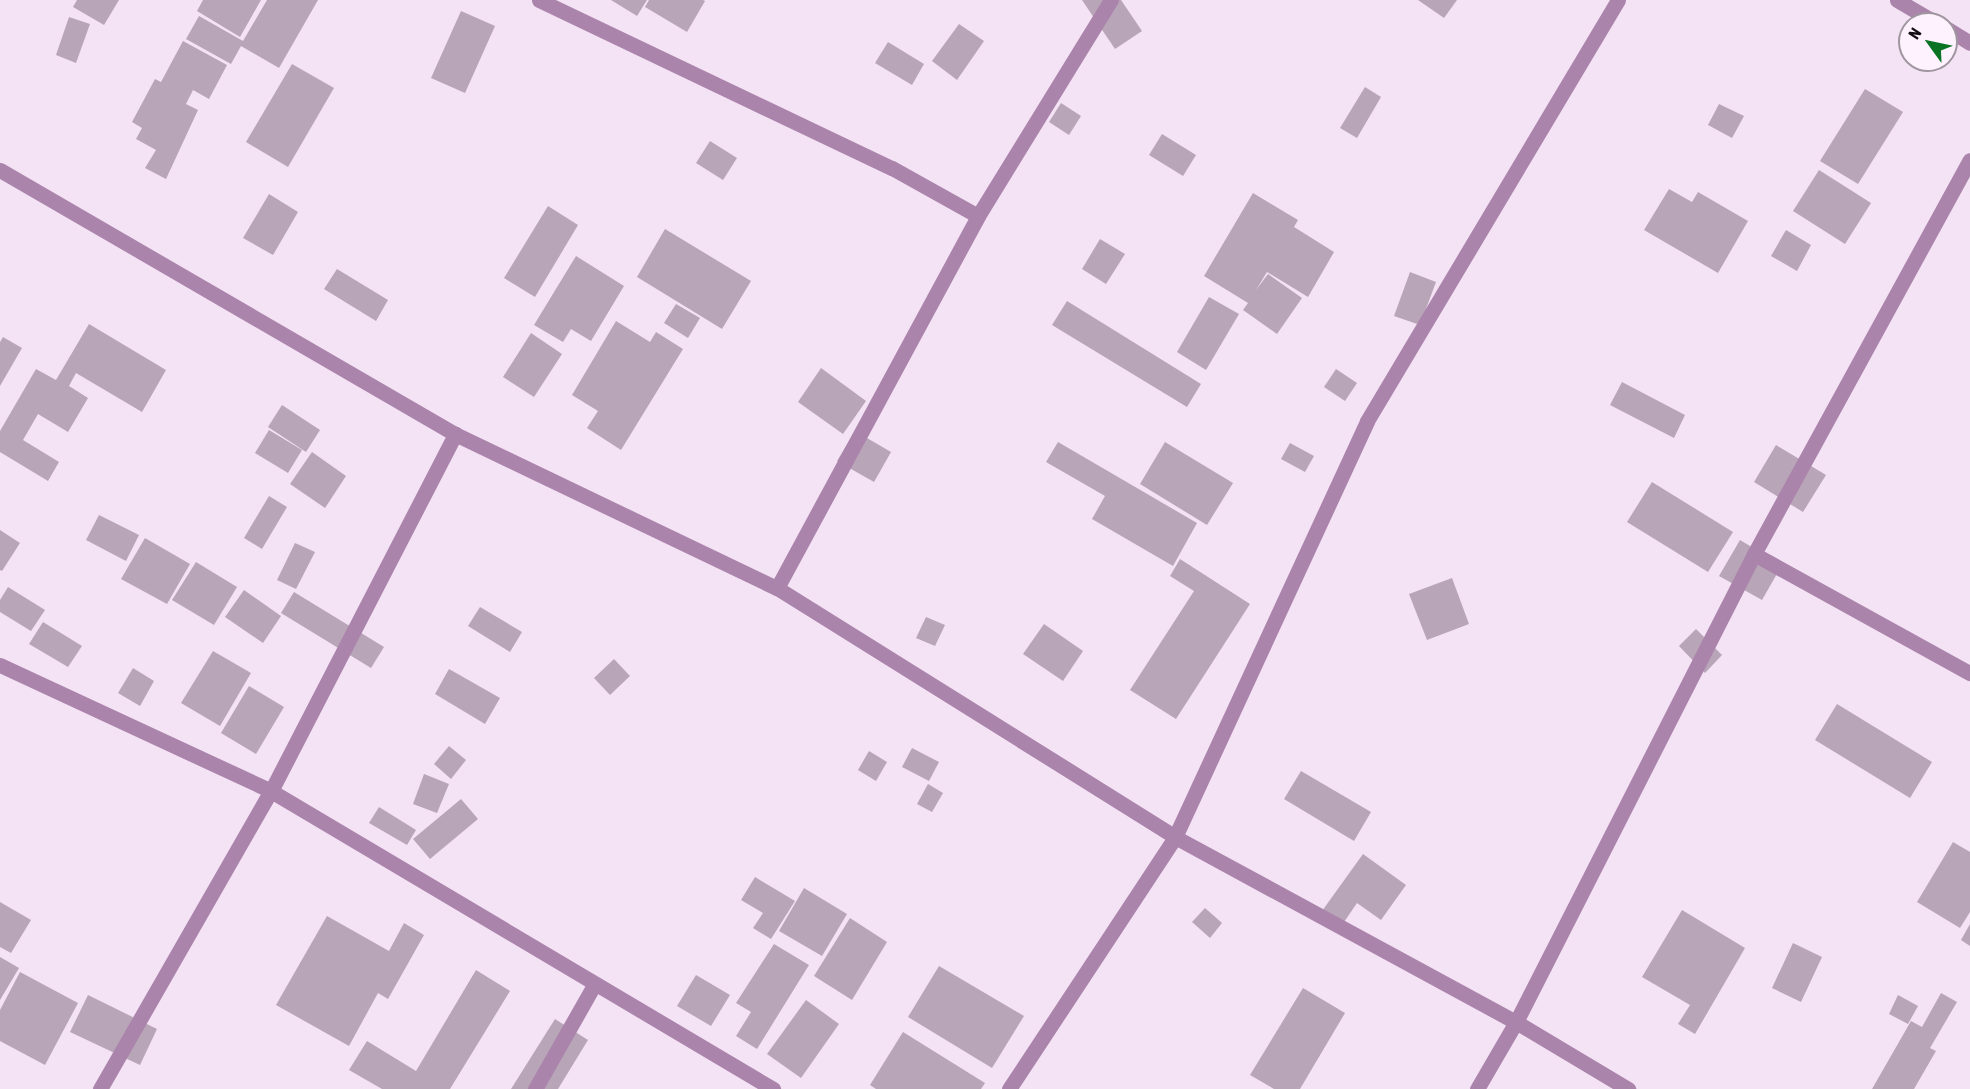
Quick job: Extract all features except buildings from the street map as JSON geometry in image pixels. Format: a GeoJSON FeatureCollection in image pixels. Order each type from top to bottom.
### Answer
{"type":"FeatureCollection","features":[{"type":"Feature","properties":{"kind":"street"},"geometry":{"type":"LineString","coordinates":[[539,0],[892,168],[978,216]]}},
{"type":"Feature","properties":{"kind":"street"},"geometry":{"type":"LineString","coordinates":[[777,588],[978,216],[1111,0]]}},
{"type":"Feature","properties":{"kind":"street"},"geometry":{"type":"LineString","coordinates":[[1010,1089],[1175,837],[1367,420],[1618,0]]}},
{"type":"Feature","properties":{"kind":"street"},"geometry":{"type":"LineString","coordinates":[[1897,0],[1918,12]]}},
{"type":"Feature","properties":{"kind":"street"},"geometry":{"type":"LineString","coordinates":[[1477,1089],[1516,1022],[1754,554],[1970,160]]}},
{"type":"Feature","properties":{"kind":"street"},"geometry":{"type":"LineString","coordinates":[[0,170],[456,434],[777,588],[1175,837],[1516,1022],[1628,1089]]}},
{"type":"Feature","properties":{"kind":"street"},"geometry":{"type":"LineString","coordinates":[[99,1089],[271,791],[456,434]]}},
{"type":"Feature","properties":{"kind":"street"},"geometry":{"type":"LineString","coordinates":[[1754,554],[1970,673]]}},
{"type":"Feature","properties":{"kind":"street"},"geometry":{"type":"LineString","coordinates":[[0,665],[271,791],[594,986],[773,1089]]}},
{"type":"Feature","properties":{"kind":"street"},"geometry":{"type":"LineString","coordinates":[[534,1089],[594,986]]}}]}
